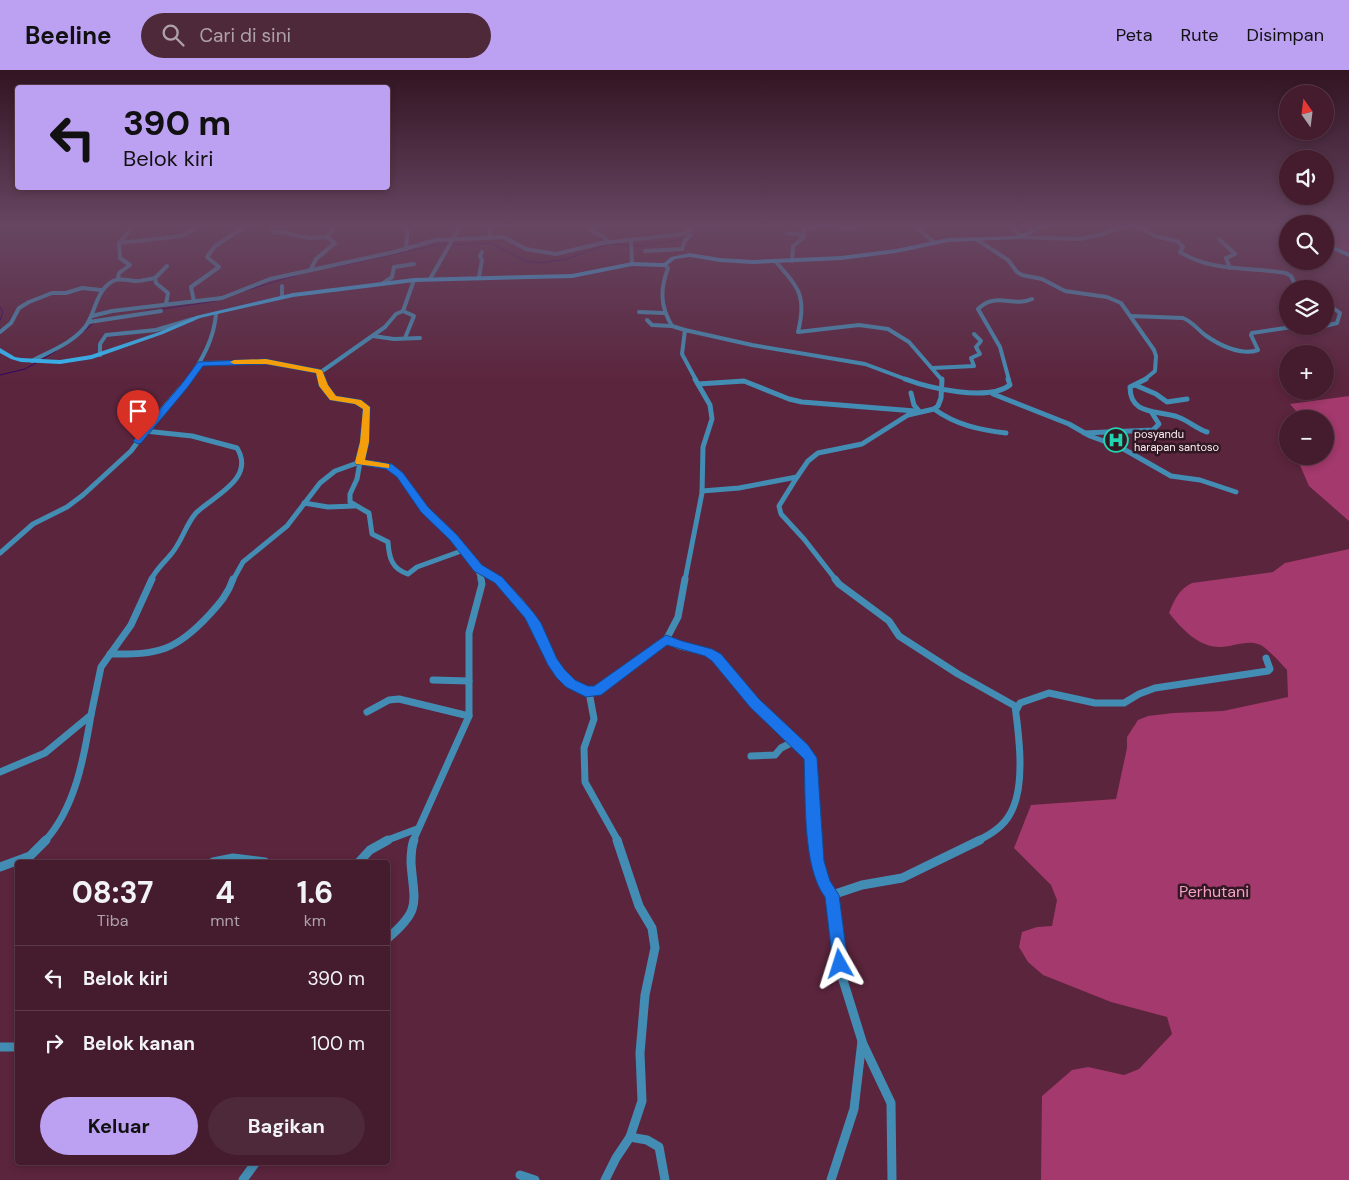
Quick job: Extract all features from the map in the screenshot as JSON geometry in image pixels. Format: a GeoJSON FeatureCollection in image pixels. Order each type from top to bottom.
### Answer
{"type":"FeatureCollection","features":[{"type":"Feature","properties":{"kind":"main road"},"geometry":{"type":"LineString","coordinates":[[0,350],[13,358],[49,362],[71,361],[100,355],[171,330],[194,319],[282,297],[414,280],[479,277],[561,277]]}},
{"type":"Feature","properties":{"kind":"street"},"geometry":{"type":"LineString","coordinates":[[194,301],[191,287],[205,277]]}},
{"type":"Feature","properties":{"kind":"street"},"geometry":{"type":"LineString","coordinates":[[92,316],[104,312],[222,298],[260,282],[280,277]]}},
{"type":"Feature","properties":{"kind":"street"},"geometry":{"type":"LineString","coordinates":[[382,284],[392,277]]}},
{"type":"Feature","properties":{"kind":"street"},"geometry":{"type":"LineString","coordinates":[[665,277],[662,284],[664,313],[672,326]]}},
{"type":"Feature","properties":{"kind":"street"},"geometry":{"type":"LineString","coordinates":[[789,277],[802,299],[803,314],[798,332],[862,325],[886,328],[906,337],[919,350],[943,382],[938,406],[934,410]]}},
{"type":"Feature","properties":{"kind":"street"},"geometry":{"type":"LineString","coordinates":[[1032,277],[1042,279],[1065,291],[1076,294],[1115,299],[1131,316],[1156,356],[1156,371],[1146,379],[1130,387],[1131,397],[1141,409],[1180,418],[1207,432]]}},
{"type":"Feature","properties":{"kind":"street"},"geometry":{"type":"LineString","coordinates":[[33,361],[78,334],[90,322],[101,290],[118,279],[140,281],[155,278],[156,283],[168,293],[166,304]]}},
{"type":"Feature","properties":{"kind":"street"},"geometry":{"type":"LineString","coordinates":[[404,311],[414,280]]}},
{"type":"Feature","properties":{"kind":"street"},"geometry":{"type":"LineString","coordinates":[[282,286],[282,297]]}},
{"type":"Feature","properties":{"kind":"street"},"geometry":{"type":"LineString","coordinates":[[0,332],[11,323],[19,308],[29,302],[52,293],[66,293],[82,288],[101,290]]}},
{"type":"Feature","properties":{"kind":"street"},"geometry":{"type":"LineString","coordinates":[[992,394],[1004,390],[1010,385],[1000,347],[978,309],[986,302],[998,299],[1027,302],[1032,300]]}},
{"type":"Feature","properties":{"kind":"street"},"geometry":{"type":"LineString","coordinates":[[1334,309],[1340,313],[1338,323],[1334,325]]}},
{"type":"Feature","properties":{"kind":"street"},"geometry":{"type":"LineString","coordinates":[[90,322],[161,311]]}},
{"type":"Feature","properties":{"kind":"street"},"geometry":{"type":"LineString","coordinates":[[200,363],[266,362],[320,372],[385,327],[396,314],[404,311],[414,316],[405,338]]}},
{"type":"Feature","properties":{"kind":"street"},"geometry":{"type":"LineString","coordinates":[[639,312],[664,313]]}},
{"type":"Feature","properties":{"kind":"street"},"geometry":{"type":"LineString","coordinates":[[0,553],[33,524],[67,507],[83,495],[125,456],[184,386],[200,363],[215,330],[216,314]]}},
{"type":"Feature","properties":{"kind":"street"},"geometry":{"type":"LineString","coordinates":[[1131,316],[1183,318],[1191,321],[1204,334],[1222,346],[1250,352],[1258,350],[1251,335],[1252,333],[1279,329]]}},
{"type":"Feature","properties":{"kind":"street"},"geometry":{"type":"LineString","coordinates":[[100,355],[100,344],[106,335],[156,330],[194,319]]}},
{"type":"Feature","properties":{"kind":"street"},"geometry":{"type":"LineString","coordinates":[[647,320],[652,325],[672,326],[762,348],[868,365],[912,382],[992,394],[1069,424],[1132,452],[1170,476],[1200,480],[1236,492]]}},
{"type":"Feature","properties":{"kind":"street"},"geometry":{"type":"LineString","coordinates":[[110,654],[155,652],[179,644],[188,638],[227,593],[235,573],[242,562],[291,522],[304,503],[330,474],[344,466],[360,462],[388,466],[397,472],[424,510],[464,550],[478,568],[499,580],[529,615],[535,623],[547,652],[560,674],[571,683],[589,692],[600,689],[666,640],[678,617],[702,491],[703,444],[710,429],[712,414],[711,404],[706,393],[698,384],[682,353],[681,346],[685,330]]}},
{"type":"Feature","properties":{"kind":"street"},"geometry":{"type":"LineString","coordinates":[[933,368],[974,366],[971,358],[980,354],[976,347],[981,341],[974,334]]}},
{"type":"Feature","properties":{"kind":"street"},"geometry":{"type":"LineString","coordinates":[[373,336],[420,338]]}},
{"type":"Feature","properties":{"kind":"street"},"geometry":{"type":"LineString","coordinates":[[320,372],[324,386],[333,398],[358,402],[367,408],[364,442],[357,479],[349,499],[354,506]]}},
{"type":"Feature","properties":{"kind":"street"},"geometry":{"type":"LineString","coordinates":[[698,384],[744,381],[788,399],[802,402],[919,411],[934,410],[976,429],[1006,433]]}},
{"type":"Feature","properties":{"kind":"street"},"geometry":{"type":"LineString","coordinates":[[1135,385],[1156,394],[1167,402],[1187,399]]}},
{"type":"Feature","properties":{"kind":"street"},"geometry":{"type":"LineString","coordinates":[[911,393],[914,405],[919,411]]}},
{"type":"Feature","properties":{"kind":"street"},"geometry":{"type":"LineString","coordinates":[[919,411],[894,423],[862,444],[818,453],[808,461],[778,509],[839,584],[889,621],[902,638],[1017,709]]}},
{"type":"Feature","properties":{"kind":"street"},"geometry":{"type":"LineString","coordinates":[[1084,432],[1153,430],[1159,424],[1152,413]]}},
{"type":"Feature","properties":{"kind":"street"},"geometry":{"type":"LineString","coordinates":[[21,860],[37,850],[50,836],[77,779],[87,743],[101,668],[131,625],[155,572],[173,552],[196,513],[222,494],[235,481],[242,463],[242,456],[237,448],[229,444],[192,436],[145,431]]}},
{"type":"Feature","properties":{"kind":"street"},"geometry":{"type":"LineString","coordinates":[[702,491],[729,491],[757,487],[798,477]]}},
{"type":"Feature","properties":{"kind":"street"},"geometry":{"type":"LineString","coordinates":[[304,503],[328,507],[354,506],[369,513],[372,534],[388,542],[389,558],[399,571],[404,574],[411,573],[416,567],[464,550]]}},
{"type":"Feature","properties":{"kind":"street"},"geometry":{"type":"LineString","coordinates":[[390,936],[407,922],[415,902],[416,888],[410,865],[410,854],[417,829],[459,742],[469,716],[470,633],[481,589],[478,568]]}},
{"type":"Feature","properties":{"kind":"street"},"geometry":{"type":"LineString","coordinates":[[666,640],[680,646],[708,652],[716,658],[754,703],[808,754],[811,761],[816,861],[824,885],[832,895],[843,980],[862,1041],[891,1103],[892,1180]]}},
{"type":"Feature","properties":{"kind":"street"},"geometry":{"type":"LineString","coordinates":[[832,895],[858,886],[902,878],[990,835],[1004,823],[1011,813],[1016,799],[1021,752],[1017,709],[1020,703],[1049,693],[1095,703],[1124,703],[1139,694],[1155,688],[1268,671],[1270,669],[1266,658]]}},
{"type":"Feature","properties":{"kind":"street"},"geometry":{"type":"LineString","coordinates":[[433,680],[470,681]]}},
{"type":"Feature","properties":{"kind":"street"},"geometry":{"type":"LineString","coordinates":[[589,692],[594,719],[584,748],[583,764],[586,782],[621,847],[639,906],[652,928],[655,948],[645,995],[640,1053],[642,1101],[630,1137],[616,1158],[605,1180]]}},
{"type":"Feature","properties":{"kind":"street"},"geometry":{"type":"LineString","coordinates":[[367,712],[386,701],[398,699],[469,716]]}},
{"type":"Feature","properties":{"kind":"street"},"geometry":{"type":"LineString","coordinates":[[0,772],[32,760],[67,737],[91,715]]}},
{"type":"Feature","properties":{"kind":"street"},"geometry":{"type":"LineString","coordinates":[[751,756],[775,755],[781,748],[795,741]]}},
{"type":"Feature","properties":{"kind":"street"},"geometry":{"type":"LineString","coordinates":[[360,860],[365,854],[377,846],[417,829]]}},
{"type":"Feature","properties":{"kind":"street"},"geometry":{"type":"LineString","coordinates":[[220,860],[236,858],[250,860]]}},
{"type":"Feature","properties":{"kind":"street"},"geometry":{"type":"LineString","coordinates":[[0,867],[15,862]]}},
{"type":"Feature","properties":{"kind":"street"},"geometry":{"type":"LineString","coordinates":[[831,1180],[854,1110],[862,1041]]}},
{"type":"Feature","properties":{"kind":"street"},"geometry":{"type":"LineString","coordinates":[[0,1047],[15,1047]]}},
{"type":"Feature","properties":{"kind":"street"},"geometry":{"type":"LineString","coordinates":[[630,1137],[647,1140],[659,1147],[665,1180]]}},
{"type":"Feature","properties":{"kind":"street"},"geometry":{"type":"LineString","coordinates":[[243,1180],[254,1165]]}},
{"type":"Feature","properties":{"kind":"street"},"geometry":{"type":"LineString","coordinates":[[520,1175],[535,1180]]}},
{"type":"Feature","properties":{"kind":"green space"},"geometry":{"type":"Polygon","coordinates":[[[1349,396],[1349,521],[1309,486],[1300,465],[1334,465],[1334,410],[1295,410],[1290,404],[1334,400],[1334,398],[1349,396]]]}},
{"type":"Feature","properties":{"kind":"green space","name":"Perhutani"},"geometry":{"type":"Polygon","coordinates":[[[1349,549],[1349,1180],[1041,1180],[1042,1096],[1072,1070],[1088,1067],[1124,1075],[1139,1069],[1172,1034],[1167,1017],[1111,1002],[1043,975],[1028,962],[1019,947],[1022,932],[1037,927],[1052,926],[1057,900],[1051,885],[1014,848],[1031,805],[1116,799],[1127,748],[1127,737],[1138,720],[1148,716],[1173,713],[1223,711],[1288,697],[1287,670],[1265,648],[1253,643],[1220,647],[1204,644],[1179,625],[1169,613],[1171,608],[1180,592],[1192,583],[1273,572],[1285,563],[1349,549]]]}},
{"type":"Feature","properties":{"kind":"waterway"},"geometry":{"type":"LineString","coordinates":[[244,291],[291,277]]}},
{"type":"Feature","properties":{"kind":"waterway"},"geometry":{"type":"LineString","coordinates":[[144,312],[215,301]]}},
{"type":"Feature","properties":{"kind":"waterway"},"geometry":{"type":"LineString","coordinates":[[0,307],[3,312],[0,320]]}},
{"type":"Feature","properties":{"kind":"waterway"},"geometry":{"type":"LineString","coordinates":[[84,331],[94,323]]}},
{"type":"Feature","properties":{"kind":"waterway"},"geometry":{"type":"LineString","coordinates":[[41,360],[56,351]]}},
{"type":"Feature","properties":{"kind":"waterway"},"geometry":{"type":"LineString","coordinates":[[0,375],[25,369],[36,363]]}},
{"type":"Feature","properties":{"kind":"slow traffic"},"geometry":{"type":"LineString","coordinates":[[234,362],[266,362],[319,371],[324,386],[333,398],[358,402],[367,408],[368,414],[364,428],[363,451],[360,462],[386,466]]}},
{"type":"Feature","properties":{"kind":"place","name":"posyandu harapan santoso"},"geometry":{"type":"Point","coordinates":[1116,440]}},
{"type":"Feature","properties":{"kind":"route"},"geometry":{"type":"LineString","coordinates":[[138,441],[156,417],[184,386],[200,363],[266,362],[319,371],[324,386],[333,398],[358,402],[367,408],[368,414],[364,428],[363,451],[360,462],[388,466],[400,475],[424,510],[453,537],[478,568],[499,580],[529,615],[535,623],[552,662],[560,674],[571,683],[586,692],[596,691],[666,640],[680,646],[708,652],[727,670],[754,703],[804,749],[810,758],[816,861],[824,885],[832,895],[840,964]]}}]}
